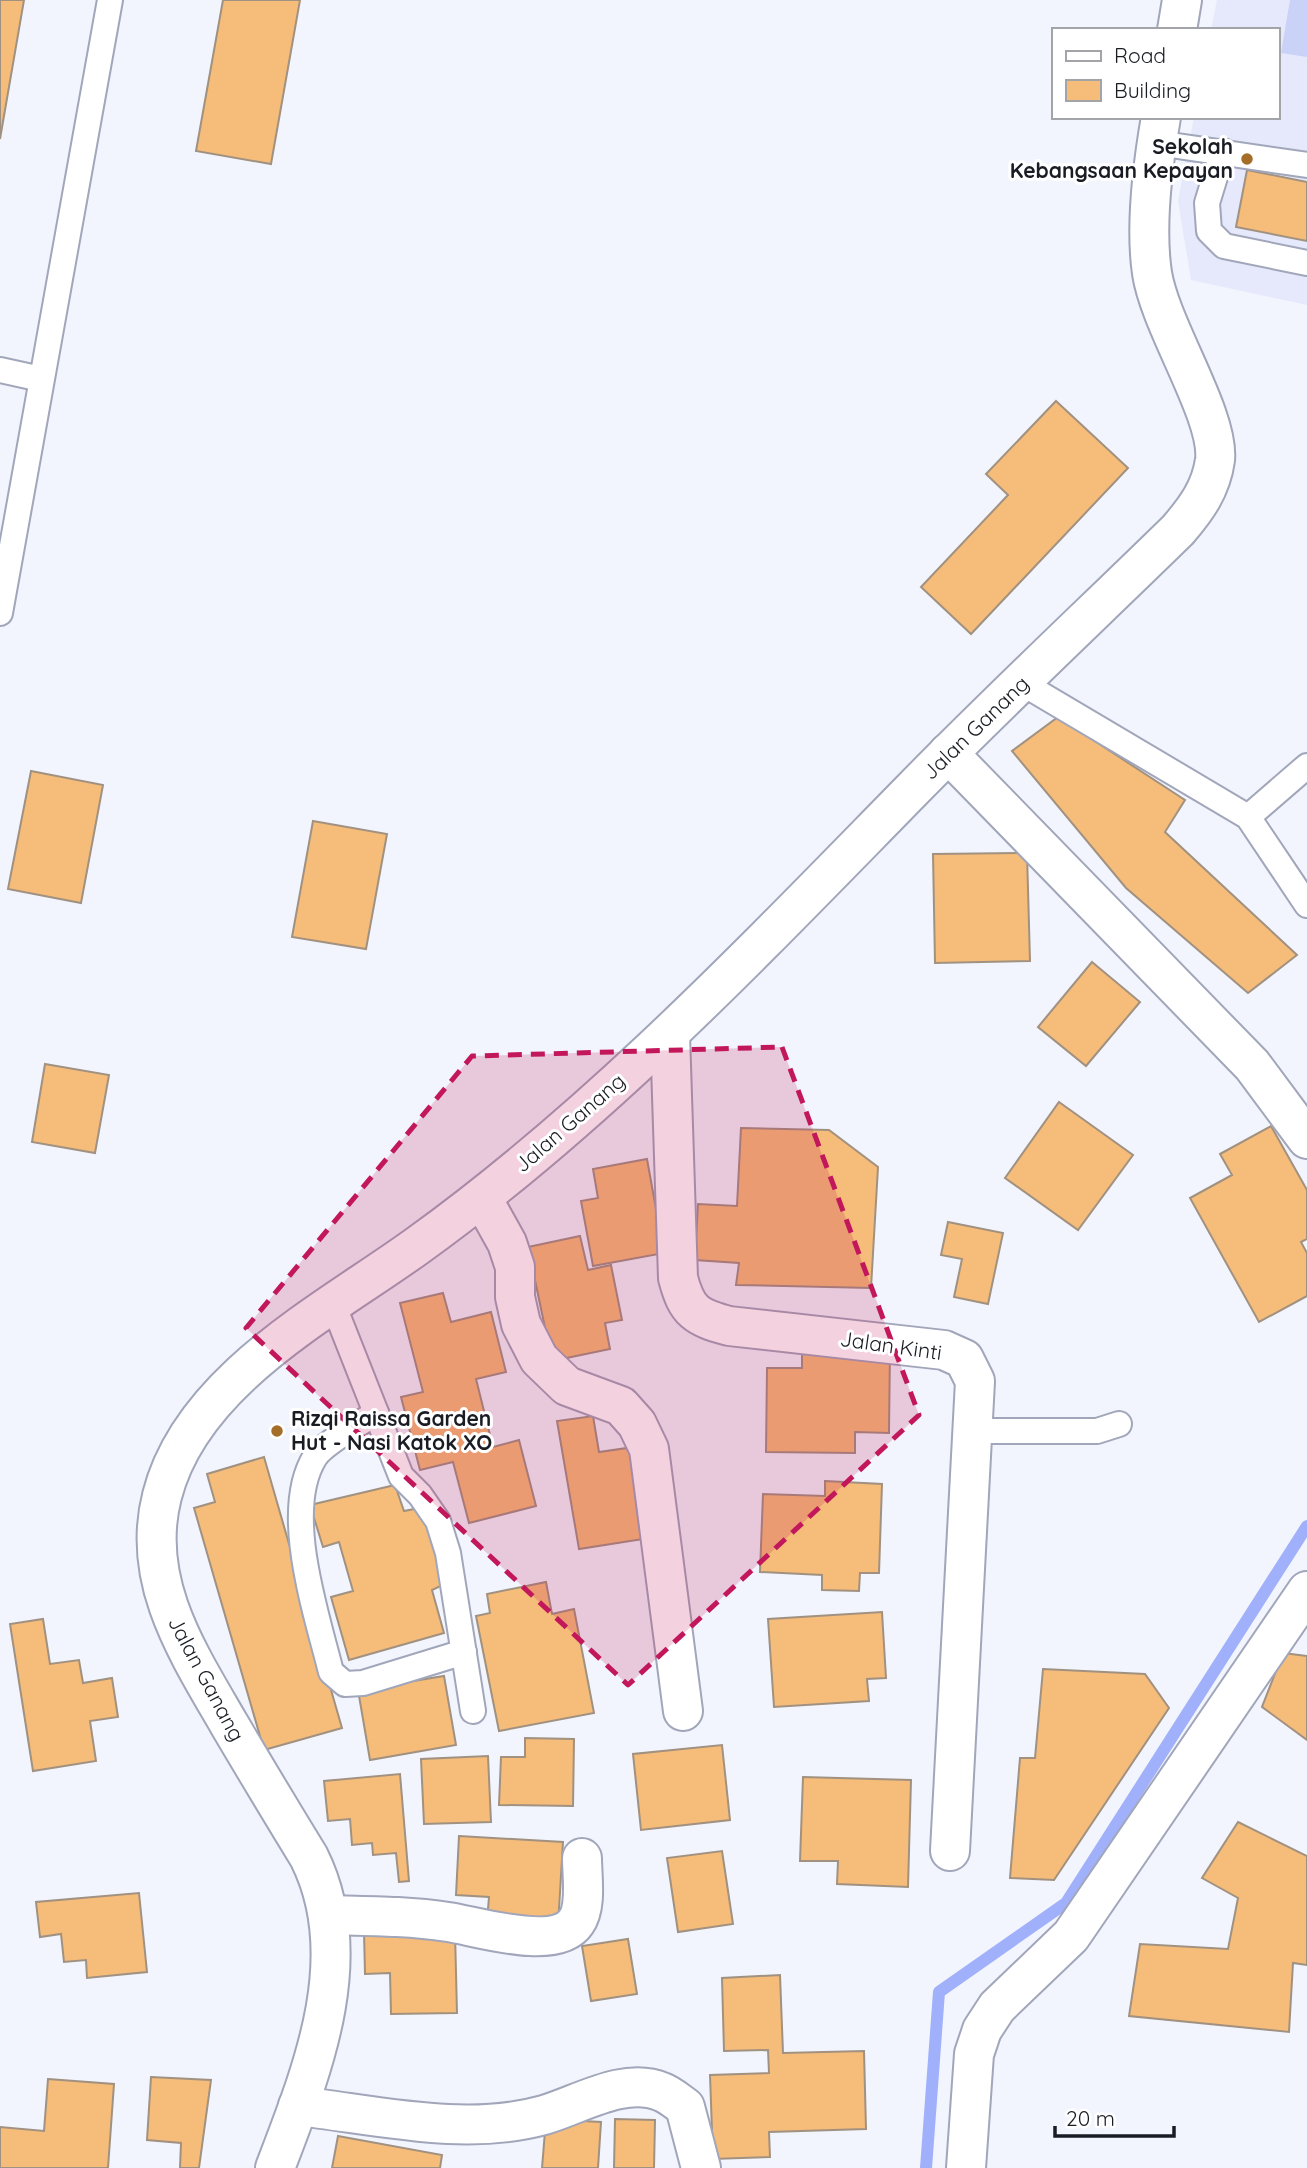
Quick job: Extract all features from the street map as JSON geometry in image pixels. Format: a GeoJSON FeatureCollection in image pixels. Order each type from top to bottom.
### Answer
{"type":"FeatureCollection","features":[{"type":"Feature","properties":{"kind":"street"},"geometry":{"type":"LineString","coordinates":[[1177,28],[1182,0]]}},
{"type":"Feature","properties":{"kind":"street","name":"Jalan Ganang"},"geometry":{"type":"LineString","coordinates":[[275,2168],[319,2041],[331,1949],[330,1915],[322,1884],[309,1857],[175,1630],[156,1555],[163,1492],[192,1431],[217,1398],[247,1370],[333,1304],[482,1198],[670,1035],[948,753],[1178,530],[1199,504],[1210,481],[1215,457],[1211,428],[1163,312],[1152,273],[1150,242],[1159,130]]}},
{"type":"Feature","properties":{"kind":"street"},"geometry":{"type":"LineString","coordinates":[[948,753],[1252,1065],[1307,1139]]}},
{"type":"Feature","properties":{"kind":"street","name":"Jalan Kinti"},"geometry":{"type":"LineString","coordinates":[[670,1035],[678,1278],[684,1300],[701,1318],[729,1326],[944,1350],[964,1359],[975,1381],[950,1851]]}},
{"type":"Feature","properties":{"kind":"street"},"geometry":{"type":"LineString","coordinates":[[482,1198],[507,1243],[515,1267],[515,1297],[521,1324],[540,1359],[567,1386],[621,1406],[638,1424],[649,1449],[683,1711]]}},
{"type":"Feature","properties":{"kind":"street"},"geometry":{"type":"LineString","coordinates":[[966,2168],[974,2054],[982,2030],[998,2007],[1071,1936],[1307,1591]]}},
{"type":"Feature","properties":{"kind":"street"},"geometry":{"type":"LineString","coordinates":[[330,1915],[449,1922],[499,1934],[562,1933],[577,1922],[581,1903],[582,1858]]}},
{"type":"Feature","properties":{"kind":"street"},"geometry":{"type":"LineString","coordinates":[[298,2106],[435,2123],[490,2123],[543,2115],[586,2098],[631,2088],[662,2091],[685,2107],[701,2168]]}},
{"type":"Feature","properties":{"kind":"lane"},"geometry":{"type":"LineString","coordinates":[[0,614],[110,0]]}},
{"type":"Feature","properties":{"kind":"lane"},"geometry":{"type":"LineString","coordinates":[[1159,130],[1223,151],[1307,165]]}},
{"type":"Feature","properties":{"kind":"lane"},"geometry":{"type":"LineString","coordinates":[[1223,151],[1207,203],[1209,231],[1224,246],[1307,263]]}},
{"type":"Feature","properties":{"kind":"lane"},"geometry":{"type":"LineString","coordinates":[[0,370],[41,379]]}},
{"type":"Feature","properties":{"kind":"lane"},"geometry":{"type":"LineString","coordinates":[[1022,683],[1248,817],[1307,905]]}},
{"type":"Feature","properties":{"kind":"lane"},"geometry":{"type":"LineString","coordinates":[[1248,817],[1307,766]]}},
{"type":"Feature","properties":{"kind":"lane"},"geometry":{"type":"LineString","coordinates":[[333,1304],[401,1476],[420,1495],[438,1521],[448,1553],[473,1711]]}},
{"type":"Feature","properties":{"kind":"lane"},"geometry":{"type":"LineString","coordinates":[[376,1413],[316,1454],[304,1481],[305,1563],[331,1672],[345,1684],[363,1683],[464,1652]]}},
{"type":"Feature","properties":{"kind":"lane"},"geometry":{"type":"LineString","coordinates":[[972,1431],[1086,1431],[1119,1424]]}},
{"type":"Feature","properties":{"kind":"highlighted area"},"geometry":{"type":"Polygon","coordinates":[[[782,1047],[919,1415],[628,1685],[246,1328],[472,1056],[782,1047]]]}},
{"type":"Feature","properties":{"kind":"shaded area","name":"Sekolah Kebangsaan Kepayan"},"geometry":{"type":"Polygon","coordinates":[[[1217,0],[1307,0],[1307,305],[1191,280],[1178,201],[1194,119],[1279,119],[1279,28],[1211,28],[1217,0]]]}},
{"type":"Feature","properties":{"kind":"shaded area"},"geometry":{"type":"Polygon","coordinates":[[[1290,0],[1307,0],[1307,57],[1281,53],[1290,0]]]}},
{"type":"Feature","properties":{"kind":"building"},"geometry":{"type":"Polygon","coordinates":[[[0,0],[24,0],[0,139],[0,0]]]}},
{"type":"Feature","properties":{"kind":"building"},"geometry":{"type":"Polygon","coordinates":[[[223,0],[300,0],[271,164],[196,151],[223,0]]]}},
{"type":"Feature","properties":{"kind":"building"},"geometry":{"type":"Polygon","coordinates":[[[1247,170],[1307,182],[1307,241],[1236,227],[1247,170]]]}},
{"type":"Feature","properties":{"kind":"building"},"geometry":{"type":"Polygon","coordinates":[[[1056,401],[1128,468],[971,634],[921,587],[1008,495],[986,474],[1056,401]]]}},
{"type":"Feature","properties":{"kind":"building"},"geometry":{"type":"Polygon","coordinates":[[[1058,717],[1185,800],[1165,832],[1297,955],[1248,993],[1126,888],[1012,751],[1058,717]]]}},
{"type":"Feature","properties":{"kind":"building"},"geometry":{"type":"Polygon","coordinates":[[[31,771],[103,785],[81,903],[8,889],[31,771]]]}},
{"type":"Feature","properties":{"kind":"building"},"geometry":{"type":"Polygon","coordinates":[[[313,821],[387,834],[366,949],[292,937],[313,821]]]}},
{"type":"Feature","properties":{"kind":"building"},"geometry":{"type":"Polygon","coordinates":[[[1027,853],[1030,961],[935,963],[933,854],[1027,853]]]}},
{"type":"Feature","properties":{"kind":"building"},"geometry":{"type":"Polygon","coordinates":[[[1092,962],[1140,1002],[1086,1066],[1038,1027],[1092,962]]]}},
{"type":"Feature","properties":{"kind":"building"},"geometry":{"type":"Polygon","coordinates":[[[45,1064],[109,1075],[95,1153],[32,1142],[45,1064]]]}},
{"type":"Feature","properties":{"kind":"building"},"geometry":{"type":"Polygon","coordinates":[[[1059,1102],[1133,1155],[1078,1230],[1005,1178],[1059,1102]]]}},
{"type":"Feature","properties":{"kind":"building"},"geometry":{"type":"Polygon","coordinates":[[[1271,1126],[1307,1190],[1307,1239],[1301,1242],[1307,1253],[1307,1296],[1259,1322],[1190,1198],[1232,1175],[1220,1154],[1271,1126]]]}},
{"type":"Feature","properties":{"kind":"building"},"geometry":{"type":"Polygon","coordinates":[[[741,1128],[829,1130],[878,1167],[871,1288],[736,1285],[739,1263],[695,1260],[698,1204],[737,1206],[741,1128]]]}},
{"type":"Feature","properties":{"kind":"building"},"geometry":{"type":"Polygon","coordinates":[[[647,1159],[664,1253],[593,1266],[581,1201],[598,1198],[593,1169],[647,1159]]]}},
{"type":"Feature","properties":{"kind":"building"},"geometry":{"type":"Polygon","coordinates":[[[948,1222],[1003,1233],[988,1304],[954,1297],[962,1259],[941,1255],[948,1222]]]}},
{"type":"Feature","properties":{"kind":"building"},"geometry":{"type":"Polygon","coordinates":[[[580,1236],[588,1270],[611,1265],[622,1320],[605,1323],[610,1349],[552,1361],[528,1247],[580,1236]]]}},
{"type":"Feature","properties":{"kind":"building"},"geometry":{"type":"Polygon","coordinates":[[[443,1293],[451,1322],[491,1312],[506,1372],[476,1379],[493,1447],[519,1440],[536,1506],[469,1523],[453,1462],[420,1470],[401,1397],[423,1392],[400,1303],[443,1293]]]}},
{"type":"Feature","properties":{"kind":"building"},"geometry":{"type":"Polygon","coordinates":[[[802,1342],[890,1348],[889,1433],[855,1432],[855,1453],[766,1452],[767,1368],[802,1368],[802,1342]]]}},
{"type":"Feature","properties":{"kind":"building"},"geometry":{"type":"Polygon","coordinates":[[[593,1416],[599,1452],[641,1446],[656,1537],[579,1549],[557,1421],[593,1416]]]}},
{"type":"Feature","properties":{"kind":"building"},"geometry":{"type":"Polygon","coordinates":[[[264,1457],[342,1728],[264,1750],[194,1508],[215,1502],[207,1474],[264,1457]]]}},
{"type":"Feature","properties":{"kind":"building"},"geometry":{"type":"Polygon","coordinates":[[[825,1481],[882,1484],[879,1573],[860,1573],[859,1591],[822,1590],[822,1575],[760,1572],[763,1494],[825,1496],[825,1481]]]}},
{"type":"Feature","properties":{"kind":"building"},"geometry":{"type":"Polygon","coordinates":[[[395,1485],[404,1511],[424,1507],[447,1583],[432,1590],[444,1633],[349,1660],[331,1597],[353,1591],[339,1542],[323,1547],[310,1505],[395,1485]]]}},
{"type":"Feature","properties":{"kind":"building"},"geometry":{"type":"Polygon","coordinates":[[[546,1582],[552,1614],[574,1609],[594,1713],[499,1731],[476,1616],[490,1613],[487,1594],[546,1582]]]}},
{"type":"Feature","properties":{"kind":"building"},"geometry":{"type":"Polygon","coordinates":[[[882,1612],[886,1678],[867,1679],[869,1701],[774,1707],[768,1619],[882,1612]]]}},
{"type":"Feature","properties":{"kind":"building"},"geometry":{"type":"Polygon","coordinates":[[[43,1619],[50,1664],[79,1660],[83,1683],[112,1678],[118,1717],[90,1721],[96,1761],[33,1771],[10,1624],[43,1619]]]}},
{"type":"Feature","properties":{"kind":"building"},"geometry":{"type":"Polygon","coordinates":[[[1283,1653],[1307,1656],[1307,1740],[1262,1707],[1283,1653]]]}},
{"type":"Feature","properties":{"kind":"building"},"geometry":{"type":"Polygon","coordinates":[[[1043,1669],[1145,1674],[1169,1708],[1054,1880],[1010,1878],[1020,1758],[1035,1758],[1043,1669]]]}},
{"type":"Feature","properties":{"kind":"building"},"geometry":{"type":"Polygon","coordinates":[[[444,1676],[456,1745],[370,1760],[358,1690],[444,1676]]]}},
{"type":"Feature","properties":{"kind":"building"},"geometry":{"type":"Polygon","coordinates":[[[525,1738],[574,1739],[573,1806],[499,1805],[501,1757],[525,1757],[525,1738]]]}},
{"type":"Feature","properties":{"kind":"building"},"geometry":{"type":"Polygon","coordinates":[[[722,1745],[730,1820],[641,1830],[633,1754],[722,1745]]]}},
{"type":"Feature","properties":{"kind":"building"},"geometry":{"type":"Polygon","coordinates":[[[488,1756],[491,1822],[424,1824],[421,1759],[488,1756]]]}},
{"type":"Feature","properties":{"kind":"building"},"geometry":{"type":"Polygon","coordinates":[[[400,1774],[409,1881],[399,1882],[396,1853],[373,1855],[372,1843],[352,1845],[350,1819],[328,1821],[324,1781],[400,1774]]]}},
{"type":"Feature","properties":{"kind":"building"},"geometry":{"type":"Polygon","coordinates":[[[803,1777],[911,1780],[908,1887],[837,1884],[838,1861],[800,1861],[803,1777]]]}},
{"type":"Feature","properties":{"kind":"building"},"geometry":{"type":"Polygon","coordinates":[[[1238,1822],[1307,1856],[1307,1965],[1293,1963],[1289,2032],[1129,2016],[1140,1944],[1228,1949],[1238,1898],[1202,1878],[1238,1822]]]}},
{"type":"Feature","properties":{"kind":"building"},"geometry":{"type":"Polygon","coordinates":[[[459,1836],[563,1842],[558,1926],[487,1921],[489,1897],[456,1895],[459,1836]]]}},
{"type":"Feature","properties":{"kind":"building"},"geometry":{"type":"Polygon","coordinates":[[[722,1851],[733,1924],[678,1932],[667,1858],[722,1851]]]}},
{"type":"Feature","properties":{"kind":"building"},"geometry":{"type":"Polygon","coordinates":[[[139,1893],[147,1972],[87,1978],[86,1960],[64,1962],[61,1934],[40,1937],[36,1902],[139,1893]]]}},
{"type":"Feature","properties":{"kind":"building"},"geometry":{"type":"Polygon","coordinates":[[[455,1932],[457,2013],[391,2014],[390,1973],[365,1974],[364,1933],[455,1932]]]}},
{"type":"Feature","properties":{"kind":"building"},"geometry":{"type":"Polygon","coordinates":[[[628,1939],[637,1994],[591,2001],[582,1946],[628,1939]]]}},
{"type":"Feature","properties":{"kind":"building"},"geometry":{"type":"Polygon","coordinates":[[[780,1975],[783,2053],[864,2051],[866,2129],[769,2132],[770,2157],[713,2159],[710,2075],[769,2073],[768,2050],[724,2051],[722,1978],[780,1975]]]}},
{"type":"Feature","properties":{"kind":"building"},"geometry":{"type":"Polygon","coordinates":[[[151,2077],[211,2080],[199,2168],[180,2168],[181,2143],[147,2140],[151,2077]]]}},
{"type":"Feature","properties":{"kind":"building"},"geometry":{"type":"Polygon","coordinates":[[[48,2079],[114,2084],[108,2168],[0,2168],[0,2127],[44,2131],[48,2079]]]}},
{"type":"Feature","properties":{"kind":"building"},"geometry":{"type":"Polygon","coordinates":[[[546,2119],[601,2122],[598,2168],[542,2168],[546,2119]]]}},
{"type":"Feature","properties":{"kind":"building"},"geometry":{"type":"Polygon","coordinates":[[[615,2119],[655,2120],[654,2168],[614,2168],[615,2119]]]}},
{"type":"Feature","properties":{"kind":"building"},"geometry":{"type":"Polygon","coordinates":[[[338,2136],[442,2155],[440,2168],[332,2168],[338,2136]]]}},
{"type":"Feature","properties":{"kind":"waterway"},"geometry":{"type":"LineString","coordinates":[[926,2168],[939,1992],[1066,1903],[1307,1526]]}},
{"type":"Feature","properties":{"kind":"place","name":"Sekolah Kebangsaan Kepayan"},"geometry":{"type":"Point","coordinates":[1247,159]}},
{"type":"Feature","properties":{"kind":"place","name":"Rizqi Raissa Garden Hut - Nasi Katok XO"},"geometry":{"type":"Point","coordinates":[277,1431]}}]}
